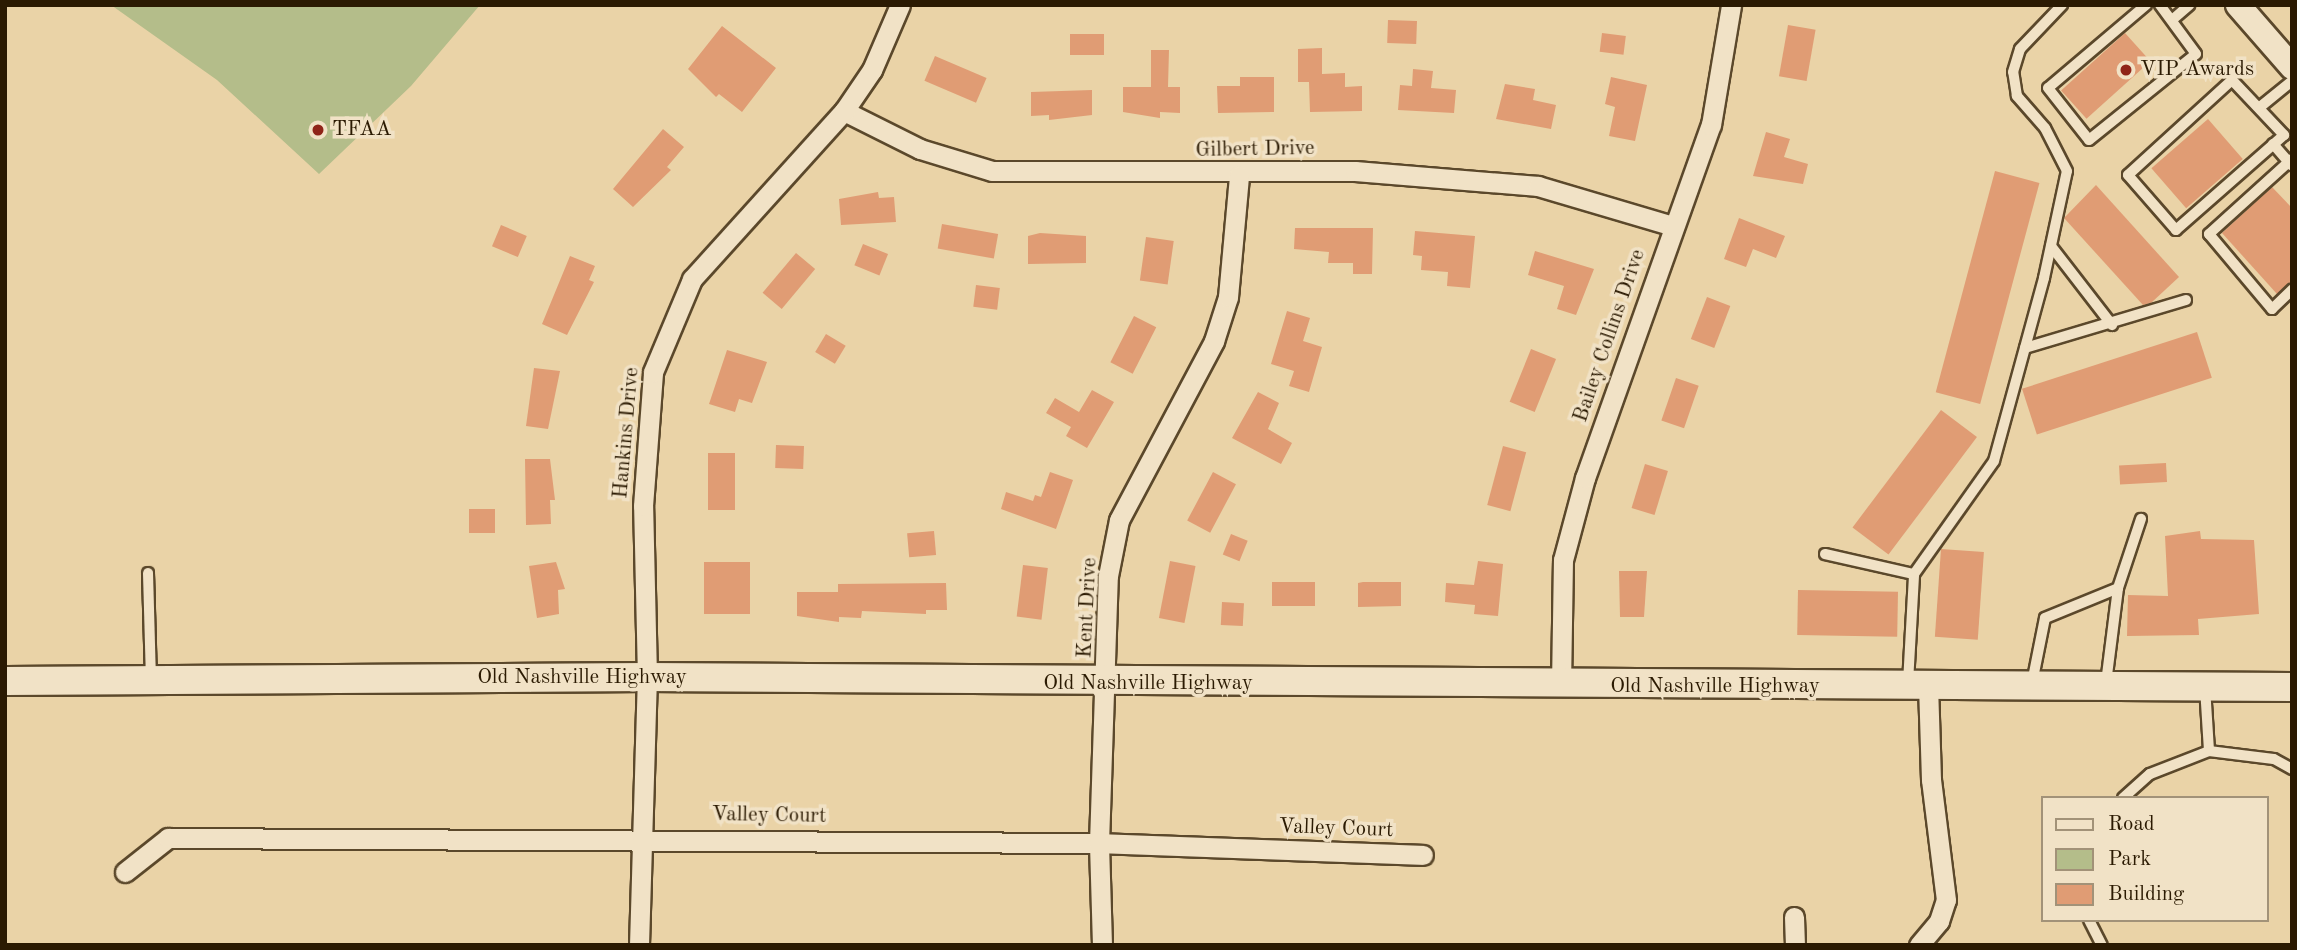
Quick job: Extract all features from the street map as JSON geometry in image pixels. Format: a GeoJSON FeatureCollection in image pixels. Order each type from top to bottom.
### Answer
{"type":"FeatureCollection","features":[{"type":"Feature","properties":{"kind":"main road","name":"Old Nashville Highway"},"geometry":{"type":"LineString","coordinates":[[5,681],[648,677],[1561,687],[2292,687]]}},
{"type":"Feature","properties":{"kind":"street","name":"Hankins Drive"},"geometry":{"type":"LineString","coordinates":[[639,945],[648,677],[647,431],[653,372],[667,328],[692,279],[844,111],[872,70],[900,5]]}},
{"type":"Feature","properties":{"kind":"street","name":"Bailey Collins Drive"},"geometry":{"type":"LineString","coordinates":[[1561,687],[1563,560],[1584,478],[1711,125],[1731,5]]}},
{"type":"Feature","properties":{"kind":"street"},"geometry":{"type":"LineString","coordinates":[[2238,5],[2292,70]]}},
{"type":"Feature","properties":{"kind":"street","name":"Gilbert Drive"},"geometry":{"type":"LineString","coordinates":[[844,111],[920,149],[992,171],[1239,175],[1354,171],[1538,186],[1673,226]]}},
{"type":"Feature","properties":{"kind":"street","name":"Kent Drive"},"geometry":{"type":"LineString","coordinates":[[1102,945],[1099,843],[1107,684],[1108,576],[1119,520],[1214,341],[1237,247],[1239,175]]}},
{"type":"Feature","properties":{"kind":"street"},"geometry":{"type":"LineString","coordinates":[[1918,687],[1946,900],[1939,921],[1919,945]]}},
{"type":"Feature","properties":{"kind":"street","name":"Valley Court"},"geometry":{"type":"LineString","coordinates":[[125,872],[167,838],[642,837],[1099,843],[1423,855]]}},
{"type":"Feature","properties":{"kind":"street"},"geometry":{"type":"LineString","coordinates":[[1794,917],[1795,945]]}},
{"type":"Feature","properties":{"kind":"lane"},"geometry":{"type":"LineString","coordinates":[[1918,687],[1913,574],[1993,461],[2025,348],[2067,171],[2045,128],[2017,96],[2013,72],[2020,49],[2062,5]]}},
{"type":"Feature","properties":{"kind":"lane"},"geometry":{"type":"LineString","coordinates":[[2146,5],[2048,88],[2089,140],[2196,54],[2160,5]]}},
{"type":"Feature","properties":{"kind":"lane"},"geometry":{"type":"LineString","coordinates":[[2172,20],[2189,5]]}},
{"type":"Feature","properties":{"kind":"lane"},"geometry":{"type":"LineString","coordinates":[[2260,107],[2292,70]]}},
{"type":"Feature","properties":{"kind":"lane"},"geometry":{"type":"LineString","coordinates":[[2232,79],[2260,107],[2284,135],[2176,229],[2128,175],[2232,79]]}},
{"type":"Feature","properties":{"kind":"lane"},"geometry":{"type":"LineString","coordinates":[[2273,144],[2291,162],[2209,233],[2272,309],[2292,290]]}},
{"type":"Feature","properties":{"kind":"lane"},"geometry":{"type":"LineString","coordinates":[[2051,246],[2112,325]]}},
{"type":"Feature","properties":{"kind":"lane"},"geometry":{"type":"LineString","coordinates":[[2025,348],[2112,325],[2186,300]]}},
{"type":"Feature","properties":{"kind":"lane"},"geometry":{"type":"LineString","coordinates":[[2105,687],[2118,588],[2140,519]]}},
{"type":"Feature","properties":{"kind":"lane"},"geometry":{"type":"LineString","coordinates":[[1825,554],[1913,574]]}},
{"type":"Feature","properties":{"kind":"lane"},"geometry":{"type":"LineString","coordinates":[[148,573],[151,680]]}},
{"type":"Feature","properties":{"kind":"lane"},"geometry":{"type":"LineString","coordinates":[[2032,687],[2045,618],[2118,588]]}},
{"type":"Feature","properties":{"kind":"lane"},"geometry":{"type":"LineString","coordinates":[[2205,687],[2209,751]]}},
{"type":"Feature","properties":{"kind":"lane"},"geometry":{"type":"LineString","coordinates":[[2125,796],[2150,774],[2209,751],[2274,759],[2292,769]]}},
{"type":"Feature","properties":{"kind":"lane"},"geometry":{"type":"LineString","coordinates":[[2090,922],[2102,945]]}},
{"type":"Feature","properties":{"kind":"green space","name":"TFAA"},"geometry":{"type":"Polygon","coordinates":[[[111,5],[480,5],[411,86],[319,174],[217,80],[111,5]]]}},
{"type":"Feature","properties":{"kind":"building"},"geometry":{"type":"Polygon","coordinates":[[[1388,20],[1417,21],[1416,44],[1387,43],[1388,20]]]}},
{"type":"Feature","properties":{"kind":"building"},"geometry":{"type":"Polygon","coordinates":[[[1788,25],[1816,30],[1807,81],[1779,76],[1788,25]]]}},
{"type":"Feature","properties":{"kind":"building"},"geometry":{"type":"Polygon","coordinates":[[[722,26],[776,68],[742,112],[719,94],[716,97],[688,69],[722,26]]]}},
{"type":"Feature","properties":{"kind":"building"},"geometry":{"type":"Polygon","coordinates":[[[1602,33],[1626,36],[1624,55],[1600,52],[1602,33]]]}},
{"type":"Feature","properties":{"kind":"building"},"geometry":{"type":"Polygon","coordinates":[[[2125,33],[2150,61],[2087,119],[2061,91],[2125,33]]]}},
{"type":"Feature","properties":{"kind":"building"},"geometry":{"type":"Polygon","coordinates":[[[1070,34],[1104,34],[1104,55],[1070,55],[1070,34]]]}},
{"type":"Feature","properties":{"kind":"building"},"geometry":{"type":"Polygon","coordinates":[[[1322,48],[1322,74],[1345,73],[1345,87],[1362,86],[1362,111],[1310,112],[1309,82],[1298,82],[1298,49],[1322,48]]]}},
{"type":"Feature","properties":{"kind":"building"},"geometry":{"type":"Polygon","coordinates":[[[1151,50],[1169,50],[1168,87],[1180,87],[1180,113],[1160,112],[1160,118],[1123,112],[1123,87],[1151,87],[1151,50]]]}},
{"type":"Feature","properties":{"kind":"building"},"geometry":{"type":"Polygon","coordinates":[[[935,56],[987,78],[976,103],[924,81],[935,56]]]}},
{"type":"Feature","properties":{"kind":"building"},"geometry":{"type":"Polygon","coordinates":[[[1413,69],[1433,71],[1431,88],[1456,90],[1454,113],[1398,110],[1400,85],[1412,86],[1413,69]]]}},
{"type":"Feature","properties":{"kind":"building"},"geometry":{"type":"Polygon","coordinates":[[[1240,77],[1274,77],[1274,112],[1218,113],[1217,86],[1240,86],[1240,77]]]}},
{"type":"Feature","properties":{"kind":"building"},"geometry":{"type":"Polygon","coordinates":[[[1611,77],[1647,85],[1635,141],[1609,136],[1615,107],[1605,104],[1611,77]]]}},
{"type":"Feature","properties":{"kind":"building"},"geometry":{"type":"Polygon","coordinates":[[[1505,84],[1535,89],[1533,100],[1556,105],[1551,129],[1496,119],[1505,84]]]}},
{"type":"Feature","properties":{"kind":"building"},"geometry":{"type":"Polygon","coordinates":[[[1092,90],[1092,115],[1049,120],[1049,115],[1031,116],[1031,92],[1092,90]]]}},
{"type":"Feature","properties":{"kind":"building"},"geometry":{"type":"Polygon","coordinates":[[[2208,119],[2243,159],[2186,208],[2151,168],[2208,119]]]}},
{"type":"Feature","properties":{"kind":"building"},"geometry":{"type":"Polygon","coordinates":[[[663,129],[684,147],[667,167],[671,170],[633,207],[613,189],[663,129]]]}},
{"type":"Feature","properties":{"kind":"building"},"geometry":{"type":"Polygon","coordinates":[[[1766,132],[1790,139],[1784,157],[1808,164],[1803,184],[1753,176],[1766,132]]]}},
{"type":"Feature","properties":{"kind":"building"},"geometry":{"type":"Polygon","coordinates":[[[1995,171],[2039,183],[1980,404],[1936,392],[1995,171]]]}},
{"type":"Feature","properties":{"kind":"building"},"geometry":{"type":"Polygon","coordinates":[[[2096,185],[2179,277],[2151,303],[2143,305],[2064,218],[2096,185]]]}},
{"type":"Feature","properties":{"kind":"building"},"geometry":{"type":"Polygon","coordinates":[[[2272,187],[2292,208],[2292,281],[2277,294],[2222,233],[2272,187]]]}},
{"type":"Feature","properties":{"kind":"building"},"geometry":{"type":"Polygon","coordinates":[[[878,192],[879,198],[894,197],[896,222],[841,225],[839,199],[878,192]]]}},
{"type":"Feature","properties":{"kind":"building"},"geometry":{"type":"Polygon","coordinates":[[[1739,218],[1785,236],[1776,258],[1753,249],[1746,267],[1724,259],[1739,218]]]}},
{"type":"Feature","properties":{"kind":"building"},"geometry":{"type":"Polygon","coordinates":[[[942,224],[998,234],[994,259],[938,249],[942,224]]]}},
{"type":"Feature","properties":{"kind":"building"},"geometry":{"type":"Polygon","coordinates":[[[501,225],[527,236],[518,257],[492,246],[501,225]]]}},
{"type":"Feature","properties":{"kind":"building"},"geometry":{"type":"Polygon","coordinates":[[[1295,228],[1373,228],[1372,274],[1353,274],[1353,263],[1328,263],[1329,252],[1294,249],[1295,228]]]}},
{"type":"Feature","properties":{"kind":"building"},"geometry":{"type":"Polygon","coordinates":[[[1415,231],[1475,236],[1470,288],[1447,286],[1448,272],[1421,270],[1422,256],[1413,255],[1415,231]]]}},
{"type":"Feature","properties":{"kind":"building"},"geometry":{"type":"Polygon","coordinates":[[[1040,233],[1086,236],[1086,263],[1028,264],[1028,236],[1040,233]]]}},
{"type":"Feature","properties":{"kind":"building"},"geometry":{"type":"Polygon","coordinates":[[[1146,237],[1174,241],[1168,284],[1140,281],[1146,237]]]}},
{"type":"Feature","properties":{"kind":"building"},"geometry":{"type":"Polygon","coordinates":[[[863,244],[888,254],[879,275],[854,265],[863,244]]]}},
{"type":"Feature","properties":{"kind":"building"},"geometry":{"type":"Polygon","coordinates":[[[1535,251],[1594,269],[1576,315],[1557,309],[1564,286],[1528,275],[1535,251]]]}},
{"type":"Feature","properties":{"kind":"building"},"geometry":{"type":"Polygon","coordinates":[[[796,253],[815,269],[782,309],[763,293],[796,253]]]}},
{"type":"Feature","properties":{"kind":"building"},"geometry":{"type":"Polygon","coordinates":[[[570,256],[595,266],[589,280],[594,282],[567,335],[542,324],[570,256]]]}},
{"type":"Feature","properties":{"kind":"building"},"geometry":{"type":"Polygon","coordinates":[[[976,285],[1000,288],[997,310],[973,307],[976,285]]]}},
{"type":"Feature","properties":{"kind":"building"},"geometry":{"type":"Polygon","coordinates":[[[1707,297],[1730,306],[1714,348],[1691,339],[1707,297]]]}},
{"type":"Feature","properties":{"kind":"building"},"geometry":{"type":"Polygon","coordinates":[[[1287,311],[1310,318],[1303,341],[1322,347],[1309,392],[1289,386],[1294,371],[1271,364],[1287,311]]]}},
{"type":"Feature","properties":{"kind":"building"},"geometry":{"type":"Polygon","coordinates":[[[1134,316],[1156,327],[1133,374],[1110,362],[1134,316]]]}},
{"type":"Feature","properties":{"kind":"building"},"geometry":{"type":"Polygon","coordinates":[[[2197,332],[2212,378],[2037,435],[2022,389],[2197,332]]]}},
{"type":"Feature","properties":{"kind":"building"},"geometry":{"type":"Polygon","coordinates":[[[826,334],[846,346],[835,364],[815,352],[826,334]]]}},
{"type":"Feature","properties":{"kind":"building"},"geometry":{"type":"Polygon","coordinates":[[[1531,349],[1556,359],[1535,412],[1510,402],[1531,349]]]}},
{"type":"Feature","properties":{"kind":"building"},"geometry":{"type":"Polygon","coordinates":[[[727,350],[767,362],[752,403],[739,399],[735,412],[709,404],[727,350]]]}},
{"type":"Feature","properties":{"kind":"building"},"geometry":{"type":"Polygon","coordinates":[[[534,368],[560,371],[548,429],[526,426],[534,368]]]}},
{"type":"Feature","properties":{"kind":"building"},"geometry":{"type":"Polygon","coordinates":[[[1676,378],[1699,386],[1684,428],[1661,421],[1676,378]]]}},
{"type":"Feature","properties":{"kind":"building"},"geometry":{"type":"Polygon","coordinates":[[[1092,390],[1114,402],[1087,448],[1066,436],[1071,427],[1046,413],[1055,398],[1079,412],[1092,390]]]}},
{"type":"Feature","properties":{"kind":"building"},"geometry":{"type":"Polygon","coordinates":[[[1258,392],[1279,403],[1268,429],[1292,443],[1281,464],[1232,438],[1258,392]]]}},
{"type":"Feature","properties":{"kind":"building"},"geometry":{"type":"Polygon","coordinates":[[[1941,410],[1977,437],[1888,554],[1853,527],[1941,410]]]}},
{"type":"Feature","properties":{"kind":"building"},"geometry":{"type":"Polygon","coordinates":[[[776,445],[804,446],[803,469],[775,468],[776,445]]]}},
{"type":"Feature","properties":{"kind":"building"},"geometry":{"type":"Polygon","coordinates":[[[1503,446],[1526,452],[1510,511],[1487,505],[1503,446]]]}},
{"type":"Feature","properties":{"kind":"building"},"geometry":{"type":"Polygon","coordinates":[[[708,453],[735,453],[735,510],[708,510],[708,453]]]}},
{"type":"Feature","properties":{"kind":"building"},"geometry":{"type":"Polygon","coordinates":[[[525,459],[550,459],[555,500],[550,500],[551,524],[526,525],[525,459]]]}},
{"type":"Feature","properties":{"kind":"building"},"geometry":{"type":"Polygon","coordinates":[[[2166,463],[2167,482],[2120,484],[2119,465],[2166,463]]]}},
{"type":"Feature","properties":{"kind":"building"},"geometry":{"type":"Polygon","coordinates":[[[1645,464],[1668,471],[1655,515],[1632,508],[1645,464]]]}},
{"type":"Feature","properties":{"kind":"building"},"geometry":{"type":"Polygon","coordinates":[[[1050,472],[1073,480],[1056,529],[1001,509],[1006,492],[1033,501],[1035,495],[1041,497],[1050,472]]]}},
{"type":"Feature","properties":{"kind":"building"},"geometry":{"type":"Polygon","coordinates":[[[1213,472],[1236,484],[1210,533],[1187,521],[1213,472]]]}},
{"type":"Feature","properties":{"kind":"building"},"geometry":{"type":"Polygon","coordinates":[[[469,509],[495,509],[495,533],[469,533],[469,509]]]}},
{"type":"Feature","properties":{"kind":"building"},"geometry":{"type":"Polygon","coordinates":[[[934,531],[936,555],[909,557],[907,533],[934,531]]]}},
{"type":"Feature","properties":{"kind":"building"},"geometry":{"type":"Polygon","coordinates":[[[2200,531],[2201,539],[2254,540],[2259,614],[2198,619],[2199,635],[2127,636],[2128,595],[2168,596],[2165,536],[2200,531]]]}},
{"type":"Feature","properties":{"kind":"building"},"geometry":{"type":"Polygon","coordinates":[[[1231,534],[1248,541],[1239,561],[1223,554],[1231,534]]]}},
{"type":"Feature","properties":{"kind":"building"},"geometry":{"type":"Polygon","coordinates":[[[1941,549],[1984,552],[1978,640],[1935,637],[1941,549]]]}},
{"type":"Feature","properties":{"kind":"building"},"geometry":{"type":"Polygon","coordinates":[[[1170,561],[1196,566],[1184,623],[1159,618],[1170,561]]]}},
{"type":"Feature","properties":{"kind":"building"},"geometry":{"type":"Polygon","coordinates":[[[1478,561],[1503,564],[1498,616],[1474,614],[1475,605],[1445,602],[1446,583],[1474,585],[1478,561]]]}},
{"type":"Feature","properties":{"kind":"building"},"geometry":{"type":"Polygon","coordinates":[[[556,562],[565,589],[558,590],[559,614],[537,618],[529,566],[556,562]]]}},
{"type":"Feature","properties":{"kind":"building"},"geometry":{"type":"Polygon","coordinates":[[[704,562],[750,562],[750,614],[704,614],[704,562]]]}},
{"type":"Feature","properties":{"kind":"building"},"geometry":{"type":"Polygon","coordinates":[[[1023,565],[1048,568],[1041,620],[1017,617],[1023,565]]]}},
{"type":"Feature","properties":{"kind":"building"},"geometry":{"type":"Polygon","coordinates":[[[1619,571],[1647,571],[1644,617],[1620,617],[1619,571]]]}},
{"type":"Feature","properties":{"kind":"building"},"geometry":{"type":"Polygon","coordinates":[[[1272,582],[1315,582],[1315,606],[1272,606],[1272,582]]]}},
{"type":"Feature","properties":{"kind":"building"},"geometry":{"type":"Polygon","coordinates":[[[1401,582],[1401,606],[1358,607],[1358,583],[1401,582]]]}},
{"type":"Feature","properties":{"kind":"building"},"geometry":{"type":"Polygon","coordinates":[[[946,583],[947,610],[926,610],[926,614],[862,611],[861,618],[839,617],[839,622],[797,616],[797,592],[838,592],[838,584],[946,583]]]}},
{"type":"Feature","properties":{"kind":"building"},"geometry":{"type":"Polygon","coordinates":[[[1798,590],[1898,592],[1897,637],[1797,635],[1798,590]]]}},
{"type":"Feature","properties":{"kind":"building"},"geometry":{"type":"Polygon","coordinates":[[[1222,602],[1244,603],[1243,626],[1221,625],[1222,602]]]}},
{"type":"Feature","properties":{"kind":"place","name":"VIP Awards"},"geometry":{"type":"Point","coordinates":[2126,70]}},
{"type":"Feature","properties":{"kind":"place","name":"TFAA"},"geometry":{"type":"Point","coordinates":[318,130]}}]}
